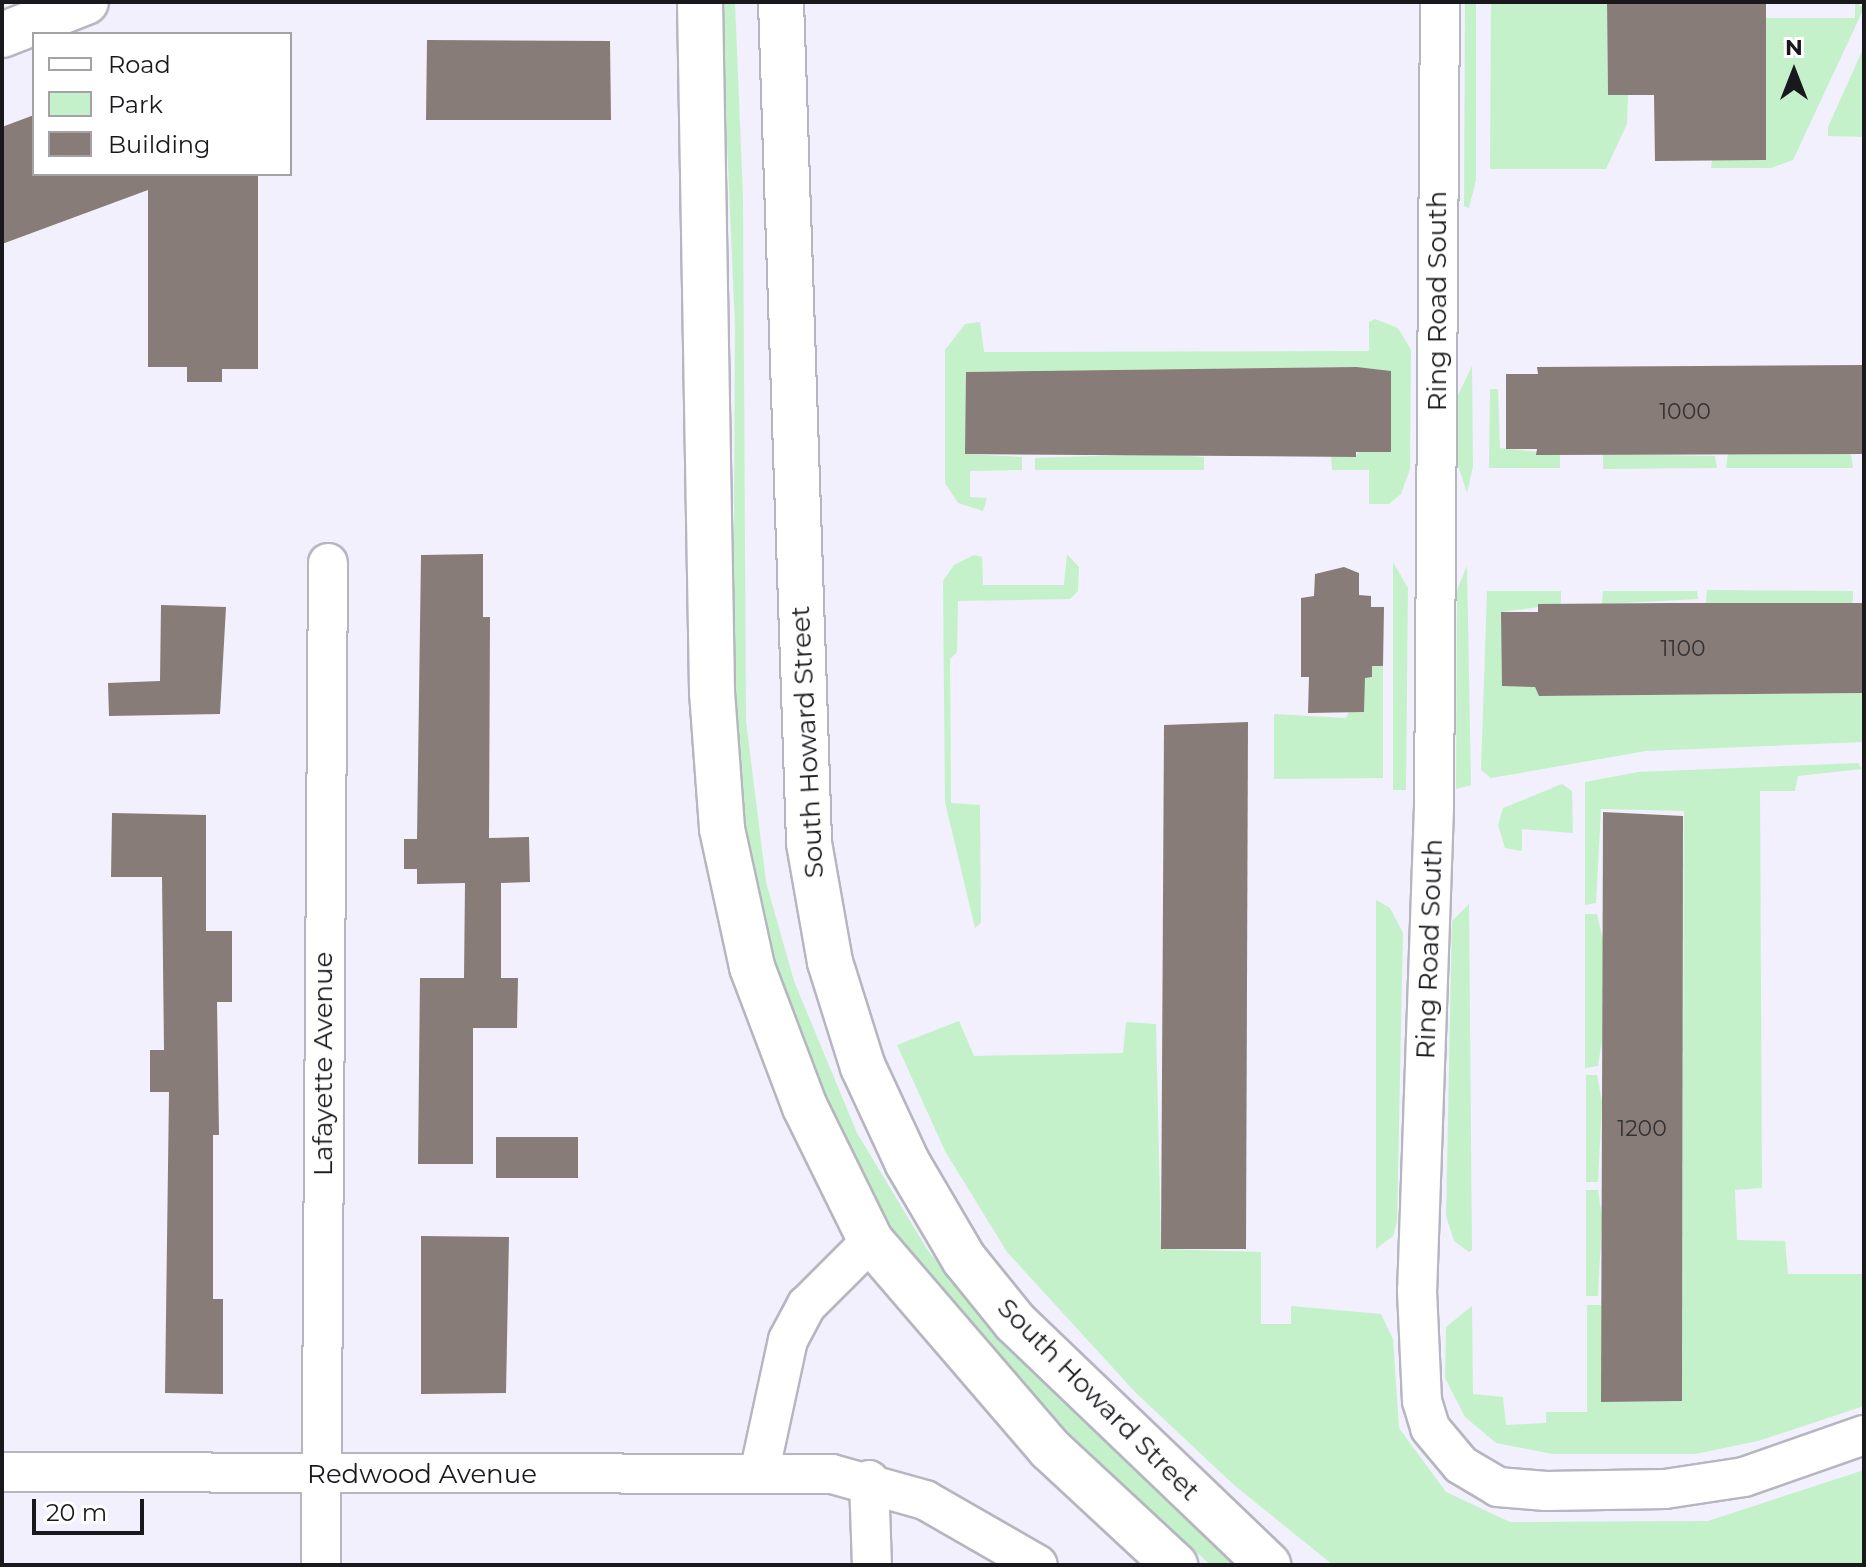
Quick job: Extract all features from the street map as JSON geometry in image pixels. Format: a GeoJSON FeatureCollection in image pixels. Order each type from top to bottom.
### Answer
{"type":"FeatureCollection","features":[{"type":"Feature","properties":{"kind":"street"},"geometry":{"type":"LineString","coordinates":[[2,35],[86,2]]}},
{"type":"Feature","properties":{"kind":"street"},"geometry":{"type":"LineString","coordinates":[[700,2],[712,692],[722,829],[752,967],[805,1107],[871,1241],[1050,1449],[1175,1565]]}},
{"type":"Feature","properties":{"kind":"street","name":"South Howard Street"},"geometry":{"type":"LineString","coordinates":[[781,2],[808,829],[830,962],[863,1067],[907,1162],[964,1259],[1015,1322],[1268,1565]]}},
{"type":"Feature","properties":{"kind":"street","name":"Ring Road South"},"geometry":{"type":"LineString","coordinates":[[1440,2],[1434,807],[1417,1291],[1422,1401],[1430,1428],[1461,1465],[1498,1487],[1546,1491],[1665,1489],[1744,1477],[1864,1435]]}},
{"type":"Feature","properties":{"kind":"street","name":"Lafayette Avenue"},"geometry":{"type":"LineString","coordinates":[[321,1565],[328,563]]}},
{"type":"Feature","properties":{"kind":"street"},"geometry":{"type":"LineString","coordinates":[[759,1474],[788,1340],[807,1305],[871,1241]]}},
{"type":"Feature","properties":{"kind":"street","name":"Redwood Avenue"},"geometry":{"type":"LineString","coordinates":[[2,1472],[759,1474],[869,1480],[963,1517],[1038,1565]]}},
{"type":"Feature","properties":{"kind":"street"},"geometry":{"type":"LineString","coordinates":[[869,1480],[872,1565]]}},
{"type":"Feature","properties":{"kind":"green space"},"geometry":{"type":"Polygon","coordinates":[[[721,2],[735,2],[743,198],[746,721],[766,882],[794,981],[857,1133],[927,1249],[973,1308],[1247,1565],[1211,1565],[1144,1507],[1002,1367],[920,1272],[849,1159],[786,1014],[751,888],[733,737],[735,326],[721,2]]]}},
{"type":"Feature","properties":{"kind":"green space"},"geometry":{"type":"Polygon","coordinates":[[[1465,2],[1476,2],[1476,180],[1469,208],[1464,206],[1465,2]]]}},
{"type":"Feature","properties":{"kind":"green space"},"geometry":{"type":"Polygon","coordinates":[[[1491,2],[1607,2],[1608,94],[1628,95],[1627,124],[1606,169],[1490,169],[1491,2]]]}},
{"type":"Feature","properties":{"kind":"green space"},"geometry":{"type":"Polygon","coordinates":[[[1855,2],[1864,8],[1793,160],[1771,168],[1711,168],[1712,160],[1766,160],[1766,18],[1855,18],[1855,2]]]}},
{"type":"Feature","properties":{"kind":"green space"},"geometry":{"type":"Polygon","coordinates":[[[1864,47],[1864,137],[1828,136],[1828,127],[1864,47]]]}},
{"type":"Feature","properties":{"kind":"green space"},"geometry":{"type":"Polygon","coordinates":[[[1375,319],[1398,328],[1411,350],[1410,469],[1401,494],[1389,504],[1369,504],[1369,470],[1332,470],[1331,456],[1356,457],[1391,371],[1356,367],[966,372],[966,454],[1022,457],[1022,470],[970,471],[970,497],[987,498],[983,511],[958,503],[945,483],[945,350],[965,324],[980,322],[984,352],[1369,351],[1369,322],[1375,319]]]}},
{"type":"Feature","properties":{"kind":"green space"},"geometry":{"type":"Polygon","coordinates":[[[1472,366],[1473,467],[1467,493],[1457,462],[1458,395],[1472,366]]]}},
{"type":"Feature","properties":{"kind":"green space"},"geometry":{"type":"Polygon","coordinates":[[[1490,389],[1498,389],[1500,448],[1560,454],[1560,468],[1489,468],[1490,389]]]}},
{"type":"Feature","properties":{"kind":"green space"},"geometry":{"type":"Polygon","coordinates":[[[1728,453],[1851,454],[1853,468],[1726,468],[1728,453]]]}},
{"type":"Feature","properties":{"kind":"green space"},"geometry":{"type":"Polygon","coordinates":[[[1155,454],[1204,457],[1204,470],[1035,470],[1035,458],[1155,454]]]}},
{"type":"Feature","properties":{"kind":"green space"},"geometry":{"type":"Polygon","coordinates":[[[1603,454],[1715,456],[1717,468],[1603,469],[1603,454]]]}},
{"type":"Feature","properties":{"kind":"green space"},"geometry":{"type":"Polygon","coordinates":[[[1067,554],[1079,567],[1078,591],[1070,599],[958,601],[957,652],[950,659],[951,803],[980,805],[981,923],[975,928],[945,802],[943,581],[954,565],[974,555],[982,557],[983,585],[1064,585],[1067,554]]]}},
{"type":"Feature","properties":{"kind":"green space"},"geometry":{"type":"Polygon","coordinates":[[[1393,562],[1408,588],[1406,790],[1393,790],[1393,562]]]}},
{"type":"Feature","properties":{"kind":"green space"},"geometry":{"type":"Polygon","coordinates":[[[1467,566],[1471,785],[1456,789],[1457,590],[1467,566]]]}},
{"type":"Feature","properties":{"kind":"green space"},"geometry":{"type":"Polygon","coordinates":[[[1707,590],[1853,591],[1853,598],[1852,603],[1706,603],[1707,590]]]}},
{"type":"Feature","properties":{"kind":"green space"},"geometry":{"type":"Polygon","coordinates":[[[1487,591],[1561,591],[1561,604],[1501,612],[1539,696],[1864,693],[1864,742],[1646,751],[1491,778],[1481,770],[1487,591]]]}},
{"type":"Feature","properties":{"kind":"green space"},"geometry":{"type":"Polygon","coordinates":[[[1603,591],[1697,591],[1698,599],[1602,604],[1603,591]]]}},
{"type":"Feature","properties":{"kind":"green space"},"geometry":{"type":"Polygon","coordinates":[[[1372,666],[1383,666],[1383,778],[1274,779],[1274,714],[1346,718],[1349,712],[1364,712],[1365,678],[1372,677],[1372,666]]]}},
{"type":"Feature","properties":{"kind":"green space"},"geometry":{"type":"Polygon","coordinates":[[[1858,763],[1862,769],[1798,776],[1795,791],[1760,791],[1762,1188],[1735,1190],[1737,1240],[1785,1241],[1788,1274],[1864,1274],[1864,1406],[1758,1441],[1695,1454],[1553,1454],[1496,1443],[1465,1417],[1445,1378],[1446,1327],[1472,1306],[1473,1394],[1503,1397],[1506,1425],[1546,1423],[1546,1412],[1587,1412],[1587,1305],[1601,1305],[1601,1402],[1682,1401],[1684,811],[1601,809],[1596,903],[1585,905],[1585,782],[1638,772],[1858,763]]]}},
{"type":"Feature","properties":{"kind":"green space"},"geometry":{"type":"Polygon","coordinates":[[[1562,784],[1572,791],[1573,833],[1522,829],[1522,851],[1505,848],[1498,825],[1503,808],[1562,784]]]}},
{"type":"Feature","properties":{"kind":"green space"},"geometry":{"type":"Polygon","coordinates":[[[1376,900],[1390,908],[1403,933],[1397,1222],[1393,1236],[1376,1249],[1376,900]]]}},
{"type":"Feature","properties":{"kind":"green space"},"geometry":{"type":"Polygon","coordinates":[[[1469,904],[1472,1250],[1469,1252],[1454,1241],[1446,1216],[1452,921],[1469,904]]]}},
{"type":"Feature","properties":{"kind":"green space"},"geometry":{"type":"Polygon","coordinates":[[[1585,914],[1597,914],[1603,940],[1602,1040],[1598,1066],[1585,1068],[1585,914]]]}},
{"type":"Feature","properties":{"kind":"green space"},"geometry":{"type":"Polygon","coordinates":[[[959,1021],[974,1056],[1123,1053],[1126,1022],[1156,1024],[1161,1249],[1261,1252],[1261,1324],[1291,1324],[1291,1306],[1381,1314],[1393,1339],[1399,1428],[1446,1492],[1510,1522],[1708,1521],[1864,1470],[1864,1565],[1333,1565],[1234,1485],[1136,1393],[1007,1252],[945,1151],[897,1045],[959,1021]]]}},
{"type":"Feature","properties":{"kind":"green space"},"geometry":{"type":"Polygon","coordinates":[[[1586,1075],[1597,1075],[1602,1102],[1598,1182],[1586,1182],[1586,1075]]]}},
{"type":"Feature","properties":{"kind":"green space"},"geometry":{"type":"Polygon","coordinates":[[[1586,1190],[1598,1190],[1602,1218],[1598,1296],[1586,1296],[1586,1190]]]}},
{"type":"Feature","properties":{"kind":"building"},"geometry":{"type":"Polygon","coordinates":[[[1607,2],[1766,2],[1766,160],[1655,161],[1654,95],[1608,95],[1607,2]]]}},
{"type":"Feature","properties":{"kind":"building"},"geometry":{"type":"Polygon","coordinates":[[[427,40],[610,41],[611,120],[426,120],[427,40]]]}},
{"type":"Feature","properties":{"kind":"building"},"geometry":{"type":"Polygon","coordinates":[[[32,116],[32,176],[258,176],[258,369],[222,369],[222,382],[187,382],[187,367],[148,367],[148,190],[2,244],[2,127],[32,116]]]}},
{"type":"Feature","properties":{"kind":"building"},"geometry":{"type":"Polygon","coordinates":[[[1864,365],[1864,454],[1536,455],[1537,449],[1506,449],[1506,374],[1538,374],[1537,367],[1864,365]]]}},
{"type":"Feature","properties":{"kind":"building"},"geometry":{"type":"Polygon","coordinates":[[[1357,367],[1391,371],[1391,452],[1356,452],[1356,457],[965,454],[966,372],[1357,367]]]}},
{"type":"Feature","properties":{"kind":"building"},"geometry":{"type":"Polygon","coordinates":[[[483,554],[483,617],[490,617],[489,838],[529,837],[530,882],[501,883],[501,978],[518,978],[517,1028],[473,1028],[473,1164],[418,1164],[420,978],[464,978],[465,883],[417,884],[417,869],[404,869],[404,839],[417,839],[421,555],[483,554]]]}},
{"type":"Feature","properties":{"kind":"building"},"geometry":{"type":"Polygon","coordinates":[[[1344,567],[1359,573],[1359,595],[1371,596],[1371,607],[1384,607],[1383,666],[1372,666],[1372,677],[1365,678],[1364,712],[1308,713],[1309,677],[1301,677],[1301,598],[1314,596],[1315,574],[1344,567]]]}},
{"type":"Feature","properties":{"kind":"building"},"geometry":{"type":"Polygon","coordinates":[[[1864,603],[1864,693],[1539,696],[1535,687],[1502,686],[1501,612],[1538,612],[1538,604],[1864,603]]]}},
{"type":"Feature","properties":{"kind":"building"},"geometry":{"type":"Polygon","coordinates":[[[161,605],[226,607],[220,714],[109,716],[108,683],[160,681],[161,605]]]}},
{"type":"Feature","properties":{"kind":"building"},"geometry":{"type":"Polygon","coordinates":[[[1248,722],[1246,1249],[1161,1249],[1164,725],[1248,722]]]}},
{"type":"Feature","properties":{"kind":"building"},"geometry":{"type":"Polygon","coordinates":[[[1603,812],[1683,816],[1682,1401],[1601,1402],[1603,812]]]}},
{"type":"Feature","properties":{"kind":"building"},"geometry":{"type":"Polygon","coordinates":[[[112,813],[206,815],[206,931],[232,931],[232,1002],[217,1002],[219,1135],[213,1135],[213,1299],[223,1299],[223,1394],[165,1393],[169,1092],[150,1092],[150,1050],[164,1050],[162,877],[111,877],[112,813]]]}},
{"type":"Feature","properties":{"kind":"building"},"geometry":{"type":"Polygon","coordinates":[[[496,1137],[578,1137],[578,1178],[496,1178],[496,1137]]]}},
{"type":"Feature","properties":{"kind":"building"},"geometry":{"type":"Polygon","coordinates":[[[421,1236],[509,1237],[506,1393],[421,1394],[421,1236]]]}}]}
